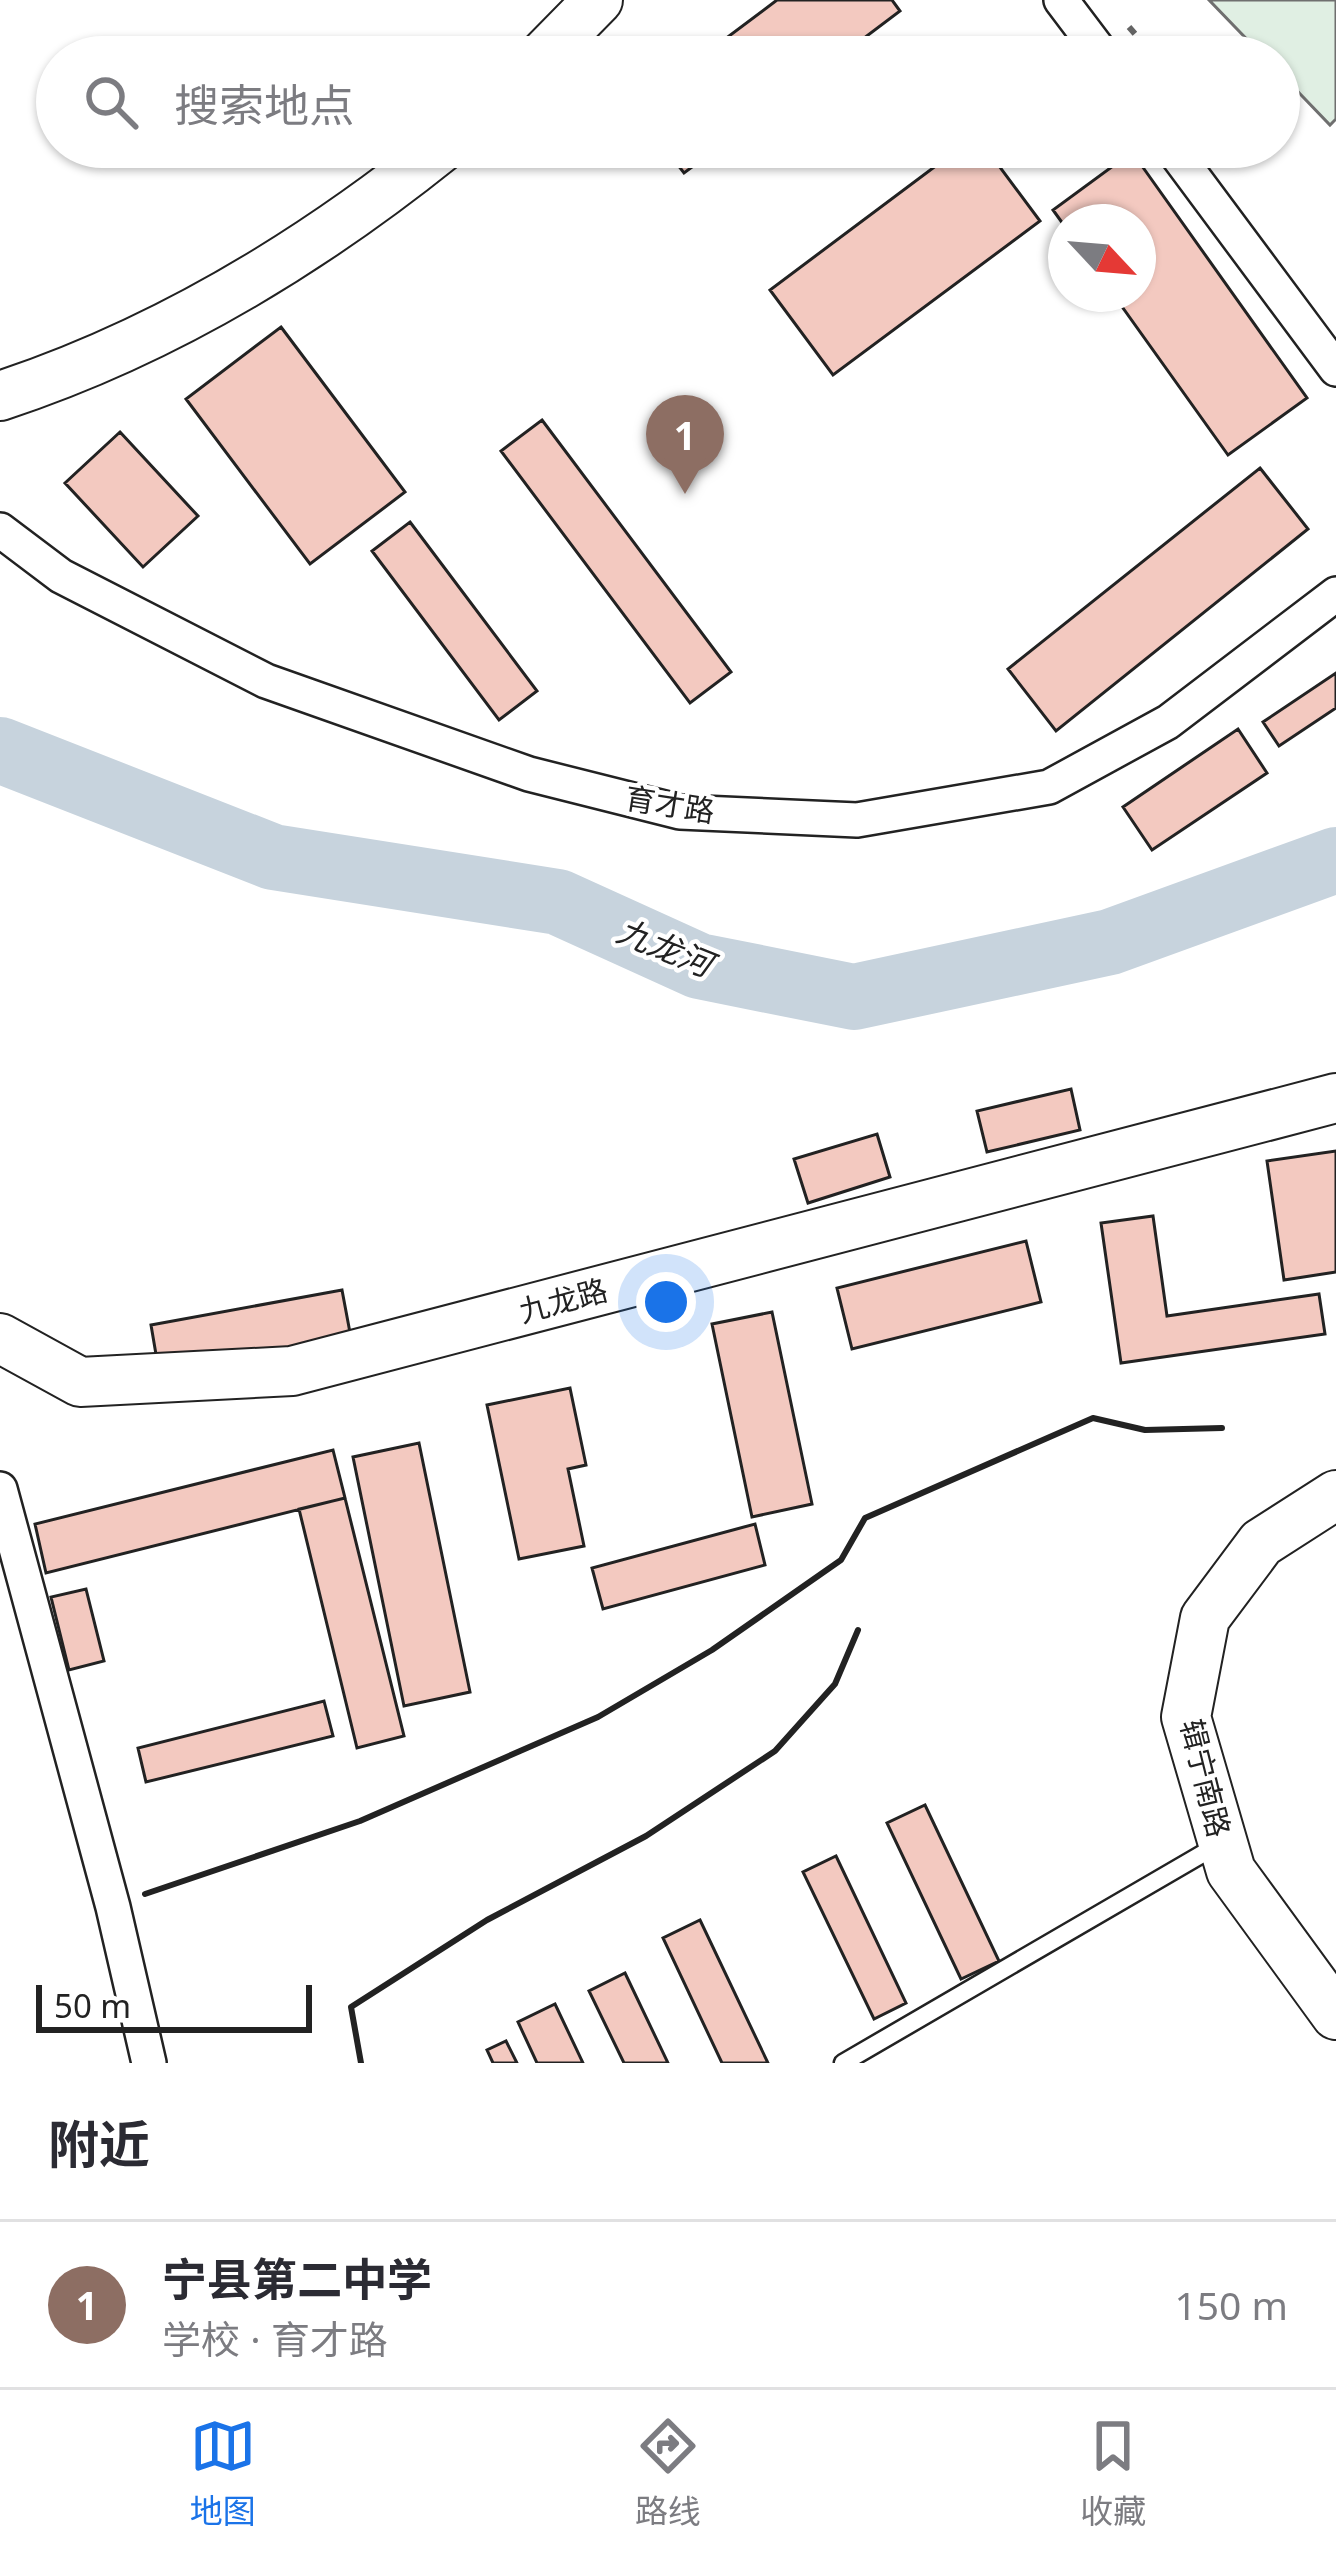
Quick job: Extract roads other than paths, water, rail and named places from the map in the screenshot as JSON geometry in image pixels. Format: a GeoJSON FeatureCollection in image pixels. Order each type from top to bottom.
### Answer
{"type":"FeatureCollection","features":[{"type":"Feature","properties":{"kind":"street"},"geometry":{"type":"LineString","coordinates":[[563,36],[598,0]]}},
{"type":"Feature","properties":{"kind":"street"},"geometry":{"type":"LineString","coordinates":[[1061,0],[1088,36]]}},
{"type":"Feature","properties":{"kind":"street"},"geometry":{"type":"LineString","coordinates":[[0,396],[91,362],[247,283],[322,237],[414,168]]}},
{"type":"Feature","properties":{"kind":"street"},"geometry":{"type":"LineString","coordinates":[[1187,168],[1336,369]]}},
{"type":"Feature","properties":{"kind":"street","name":"育才路"},"geometry":{"type":"LineString","coordinates":[[0,530],[61,576],[266,681],[529,774],[680,812],[857,820],[1049,787],[1168,722],[1336,594]]}},
{"type":"Feature","properties":{"kind":"street","name":"九龙路"},"geometry":{"type":"LineString","coordinates":[[0,1338],[80,1382],[292,1371],[1336,1099]]}},
{"type":"Feature","properties":{"kind":"street","name":"辑宁南路"},"geometry":{"type":"LineString","coordinates":[[1336,1495],[1261,1543],[1204,1618],[1186,1717],[1231,1871],[1336,2015]]}},
{"type":"Feature","properties":{"kind":"street"},"geometry":{"type":"LineString","coordinates":[[2,1508],[112,1906],[148,2063]]}},
{"type":"Feature","properties":{"kind":"lane"},"geometry":{"type":"LineString","coordinates":[[843,2063],[1222,1843]]}},
{"type":"Feature","properties":{"kind":"waterway","name":"九龙河"},"geometry":{"type":"LineString","coordinates":[[0,750],[273,857],[558,902],[699,966],[854,997],[1110,942],[1336,860]]}},
{"type":"Feature","properties":{"kind":"place","name":"宁县第二中学"},"geometry":{"type":"Point","coordinates":[685,494]}}]}
